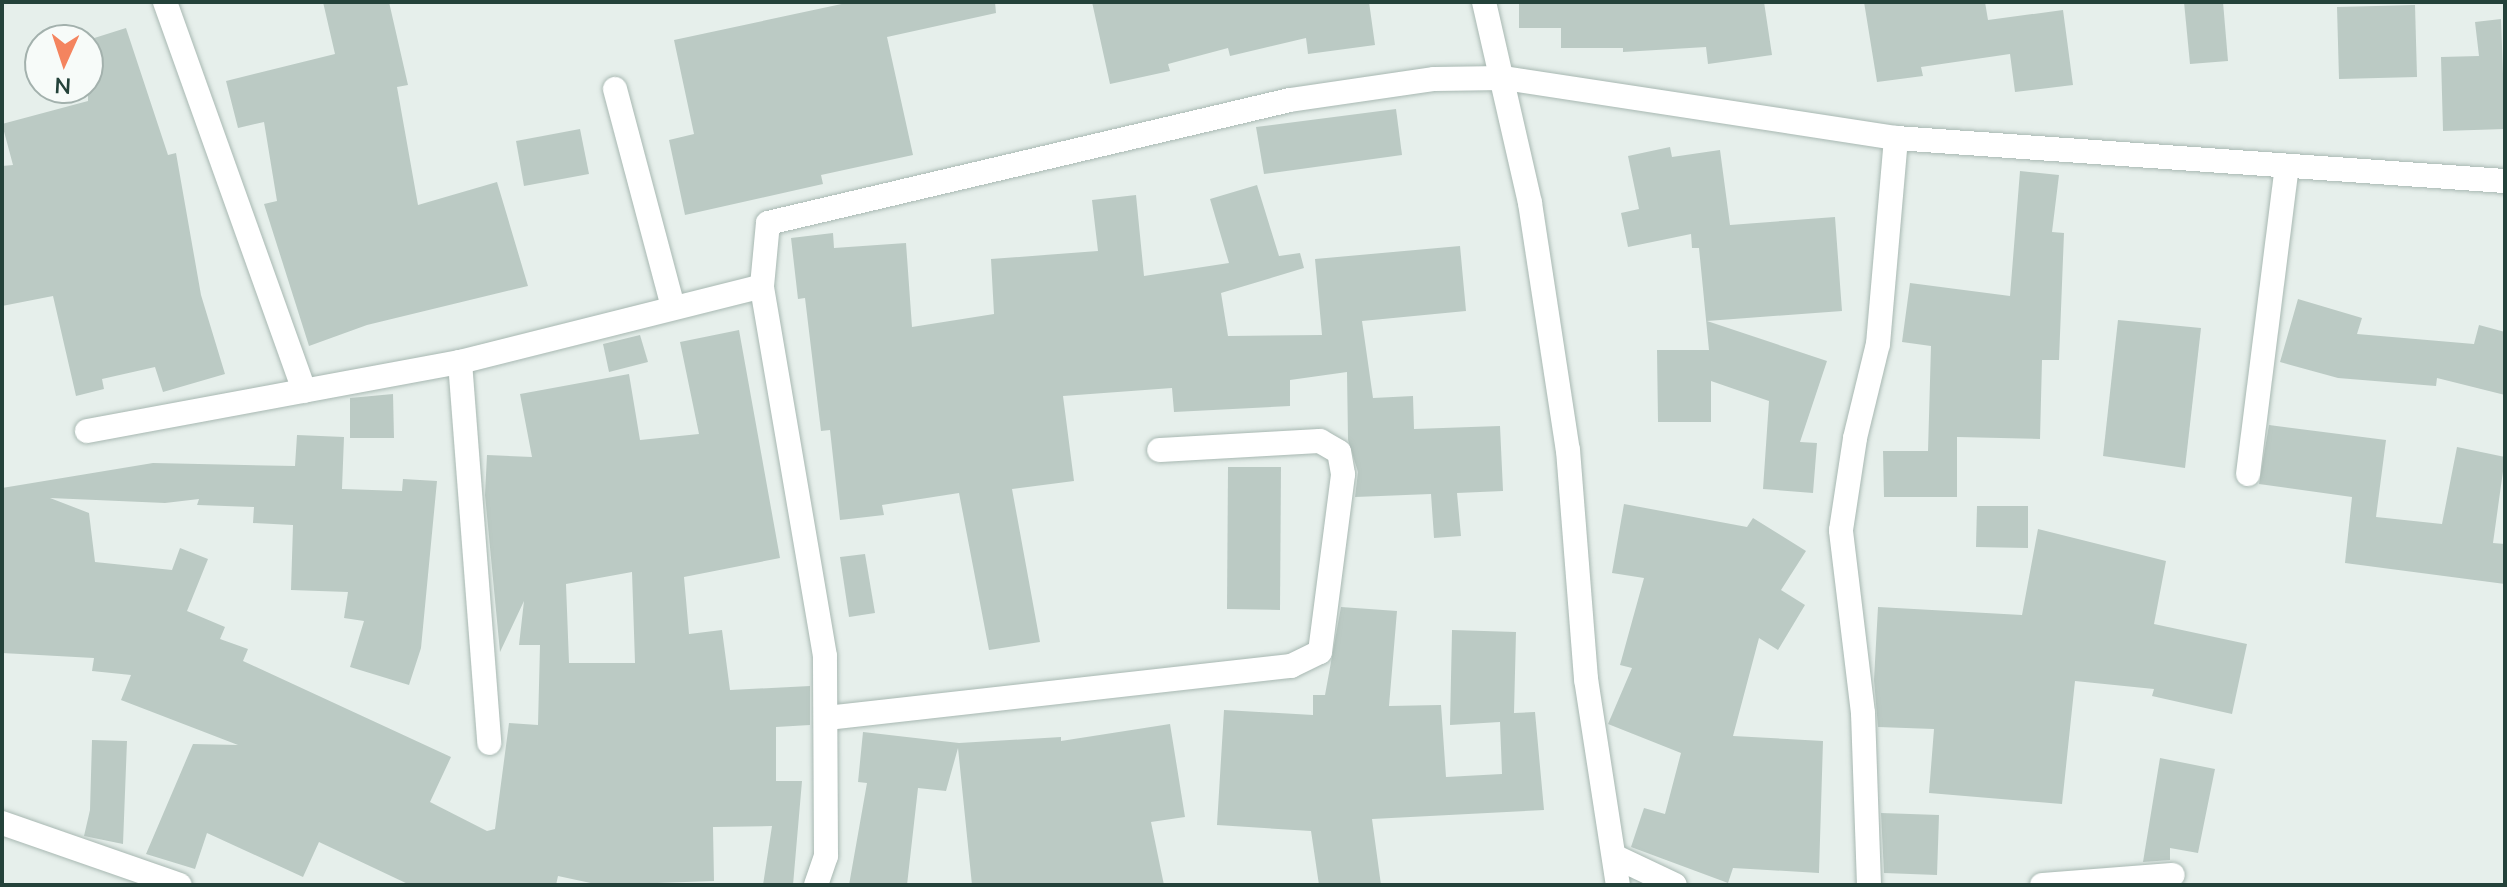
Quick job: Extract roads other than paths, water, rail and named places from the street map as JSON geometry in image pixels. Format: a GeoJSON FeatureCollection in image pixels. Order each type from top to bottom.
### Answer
{"type":"FeatureCollection","features":[{"type":"Feature","properties":{"kind":"street"},"geometry":{"type":"LineString","coordinates":[[165,2],[304,391]]}},
{"type":"Feature","properties":{"kind":"street"},"geometry":{"type":"LineString","coordinates":[[1484,2],[1504,78],[1530,203],[1568,450],[1586,679],[1618,885]]}},
{"type":"Feature","properties":{"kind":"street"},"geometry":{"type":"LineString","coordinates":[[816,885],[826,856],[825,656],[762,286],[768,223],[1290,100],[1434,79],[1504,78],[1896,138],[2505,181]]}},
{"type":"Feature","properties":{"kind":"street"},"geometry":{"type":"LineString","coordinates":[[615,89],[673,307]]}},
{"type":"Feature","properties":{"kind":"street"},"geometry":{"type":"LineString","coordinates":[[1869,885],[1863,713],[1841,530],[1855,438],[1878,344],[1896,138]]}},
{"type":"Feature","properties":{"kind":"street"},"geometry":{"type":"LineString","coordinates":[[2248,474],[2287,167]]}},
{"type":"Feature","properties":{"kind":"street"},"geometry":{"type":"LineString","coordinates":[[87,431],[460,362],[762,286]]}},
{"type":"Feature","properties":{"kind":"street"},"geometry":{"type":"LineString","coordinates":[[460,362],[489,743]]}},
{"type":"Feature","properties":{"kind":"street"},"geometry":{"type":"LineString","coordinates":[[827,718],[1291,666],[1320,652],[1343,474],[1339,452],[1320,441],[1159,450]]}},
{"type":"Feature","properties":{"kind":"street"},"geometry":{"type":"LineString","coordinates":[[2,823],[180,885]]}},
{"type":"Feature","properties":{"kind":"street"},"geometry":{"type":"LineString","coordinates":[[1616,857],[1675,885]]}},
{"type":"Feature","properties":{"kind":"street"},"geometry":{"type":"LineString","coordinates":[[2042,885],[2173,875]]}}]}
